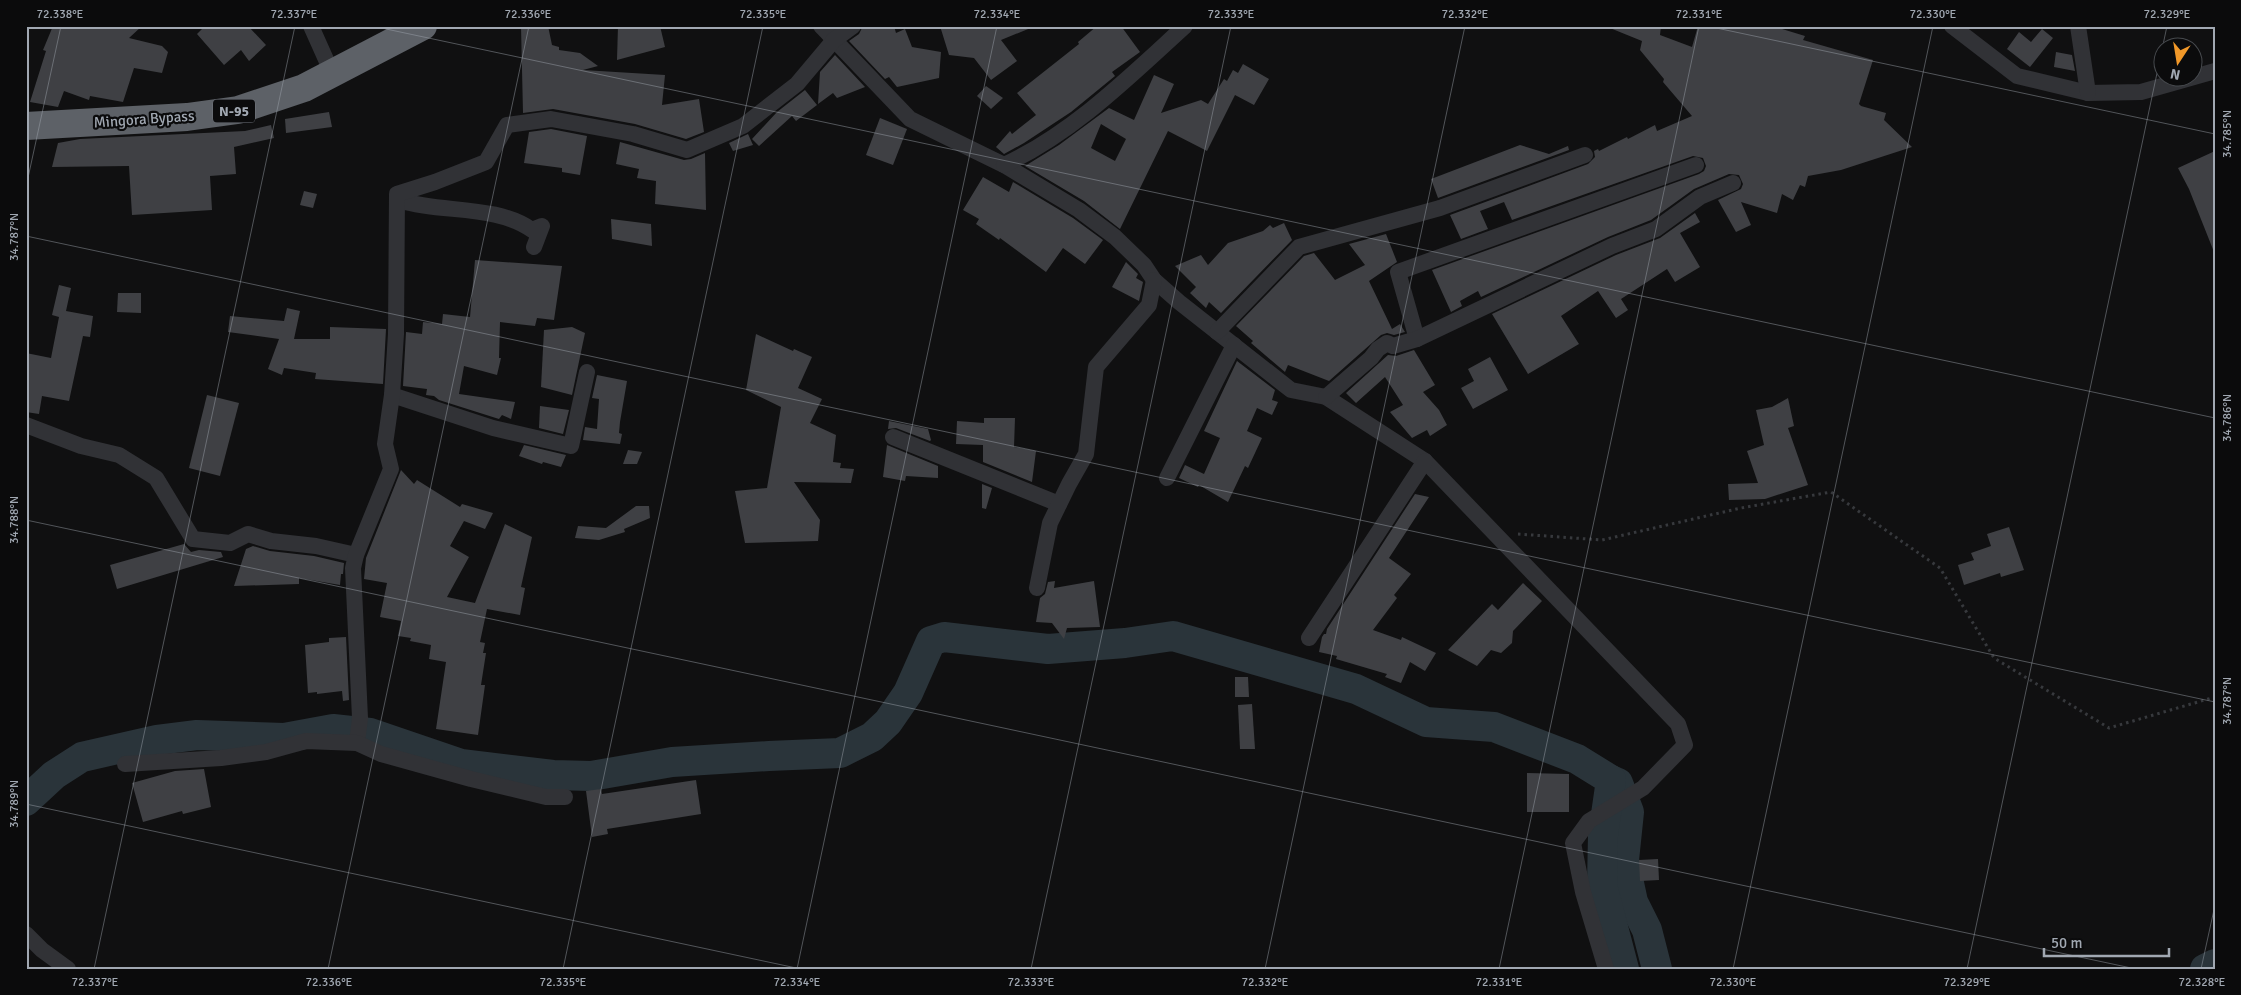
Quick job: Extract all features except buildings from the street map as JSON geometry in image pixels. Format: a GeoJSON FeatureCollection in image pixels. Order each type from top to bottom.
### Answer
{"type":"FeatureCollection","features":[{"type":"Feature","properties":{"kind":"highway","name":"Mingora Bypass"},"geometry":{"type":"LineString","coordinates":[[26,126],[187,117],[238,110],[304,88],[423,26]]}},
{"type":"Feature","properties":{"kind":"street"},"geometry":{"type":"LineString","coordinates":[[310,26],[332,73]]}},
{"type":"Feature","properties":{"kind":"street"},"geometry":{"type":"LineString","coordinates":[[821,26],[910,119],[1004,165],[1079,210],[1115,237],[1144,265],[1154,280],[1179,302],[1292,390],[1326,397],[1425,461],[1678,724],[1685,744],[1643,788],[1589,821],[1572,843],[1583,892],[1606,969]]}},
{"type":"Feature","properties":{"kind":"street"},"geometry":{"type":"LineString","coordinates":[[357,743],[360,718],[354,577],[356,554],[391,470],[385,444],[392,395],[396,334],[397,194],[435,182],[486,162],[507,126],[533,121],[551,119],[633,134],[687,150],[742,126],[797,84],[834,40],[853,26]]}},
{"type":"Feature","properties":{"kind":"street"},"geometry":{"type":"LineString","coordinates":[[1004,165],[1033,151],[1061,132],[1186,26]]}},
{"type":"Feature","properties":{"kind":"street"},"geometry":{"type":"LineString","coordinates":[[1952,26],[2017,76],[2088,93],[2141,92],[2215,71]]}},
{"type":"Feature","properties":{"kind":"street"},"geometry":{"type":"LineString","coordinates":[[2078,26],[2088,93]]}},
{"type":"Feature","properties":{"kind":"street"},"geometry":{"type":"LineString","coordinates":[[1217,332],[1299,247],[1440,208],[1585,155]]}},
{"type":"Feature","properties":{"kind":"street"},"geometry":{"type":"LineString","coordinates":[[1417,339],[1398,272],[1696,165]]}},
{"type":"Feature","properties":{"kind":"street"},"geometry":{"type":"LineString","coordinates":[[1326,397],[1371,358],[1378,348],[1387,343],[1393,346],[1417,339],[1612,246],[1656,228],[1700,197],[1733,184]]}},
{"type":"Feature","properties":{"kind":"street"},"geometry":{"type":"LineString","coordinates":[[402,201],[423,207],[483,212],[523,224],[532,230],[542,226],[534,247]]}},
{"type":"Feature","properties":{"kind":"street"},"geometry":{"type":"LineString","coordinates":[[1037,588],[1050,523],[1086,454],[1096,366],[1149,304],[1154,280]]}},
{"type":"Feature","properties":{"kind":"street"},"geometry":{"type":"LineString","coordinates":[[1167,478],[1234,345]]}},
{"type":"Feature","properties":{"kind":"street"},"geometry":{"type":"LineString","coordinates":[[392,395],[493,428],[571,446],[587,372]]}},
{"type":"Feature","properties":{"kind":"street"},"geometry":{"type":"LineString","coordinates":[[26,424],[81,446],[119,455],[156,478],[193,539],[230,543],[248,534],[271,541],[316,546],[356,554]]}},
{"type":"Feature","properties":{"kind":"street"},"geometry":{"type":"LineString","coordinates":[[893,438],[1059,504]]}},
{"type":"Feature","properties":{"kind":"street"},"geometry":{"type":"LineString","coordinates":[[1309,638],[1425,461]]}},
{"type":"Feature","properties":{"kind":"street"},"geometry":{"type":"LineString","coordinates":[[125,764],[221,758],[266,752],[306,740],[357,743],[381,754],[471,779],[546,797],[565,797]]}},
{"type":"Feature","properties":{"kind":"street"},"geometry":{"type":"LineString","coordinates":[[26,934],[42,950],[68,969]]}},
{"type":"Feature","properties":{"kind":"path"},"geometry":{"type":"LineString","coordinates":[[1493,532],[1602,540],[1681,524],[1741,508],[1831,492],[1940,568],[1994,658],[2109,728],[2215,696]]}},
{"type":"Feature","properties":{"kind":"waterway"},"geometry":{"type":"LineString","coordinates":[[26,801],[54,775],[82,757],[157,740],[197,735],[284,738],[333,729],[370,733],[461,764],[553,775],[591,776],[672,762],[840,753],[872,737],[888,722],[908,693],[931,641],[944,637],[1048,649],[1125,643],[1173,636],[1356,689],[1426,722],[1494,727],[1577,759],[1611,780],[1603,835],[1602,885],[1624,969]]}},
{"type":"Feature","properties":{"kind":"waterway"},"geometry":{"type":"LineString","coordinates":[[1611,780],[1618,783],[1629,812],[1624,860],[1633,902],[1647,930],[1657,969]]}},
{"type":"Feature","properties":{"kind":"waterway"},"geometry":{"type":"LineString","coordinates":[[2205,969],[2215,964]]}}]}
